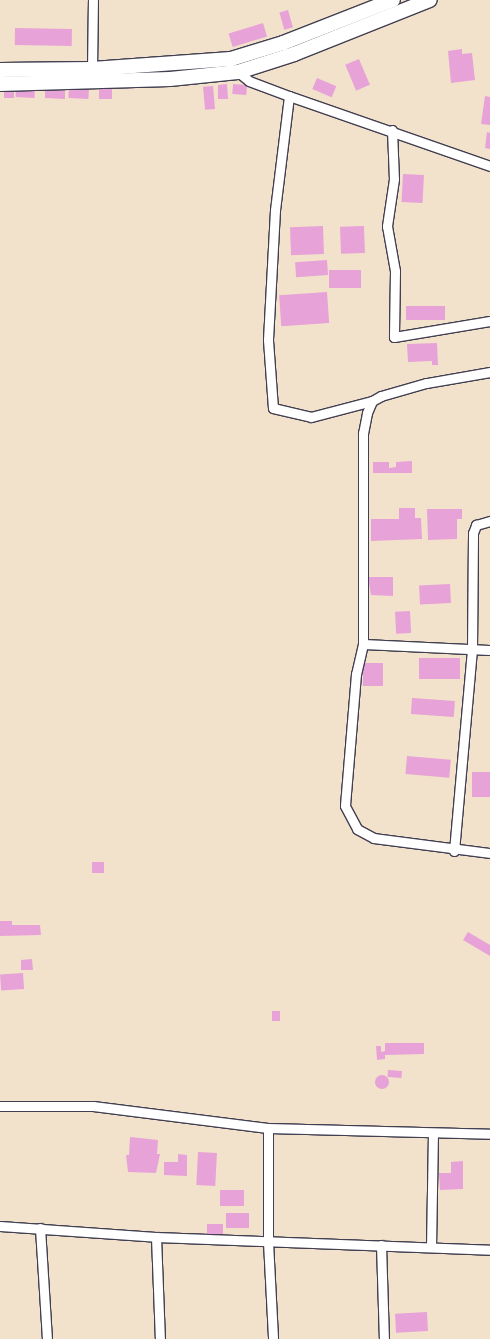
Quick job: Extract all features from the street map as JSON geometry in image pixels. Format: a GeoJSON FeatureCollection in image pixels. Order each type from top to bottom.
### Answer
{"type":"FeatureCollection","features":[{"type":"Feature","properties":{"kind":"street"},"geometry":{"type":"LineString","coordinates":[[92,69],[93,0]]}},
{"type":"Feature","properties":{"kind":"street"},"geometry":{"type":"LineString","coordinates":[[0,70],[92,69],[231,59],[283,43],[393,0]]}},
{"type":"Feature","properties":{"kind":"street"},"geometry":{"type":"LineString","coordinates":[[0,84],[170,79],[238,72],[294,54],[430,0]]}},
{"type":"Feature","properties":{"kind":"street"},"geometry":{"type":"LineString","coordinates":[[238,72],[249,81],[289,96],[392,130],[490,166]]}},
{"type":"Feature","properties":{"kind":"street"},"geometry":{"type":"LineString","coordinates":[[289,96],[275,210],[268,340],[272,408],[311,417],[372,401],[426,382],[490,372]]}},
{"type":"Feature","properties":{"kind":"street"},"geometry":{"type":"LineString","coordinates":[[392,130],[394,179],[387,226],[395,271],[394,337],[490,321]]}},
{"type":"Feature","properties":{"kind":"street"},"geometry":{"type":"LineString","coordinates":[[372,401],[363,433],[363,644],[356,674],[345,806],[350,821],[357,829],[374,838],[454,851],[490,853]]}},
{"type":"Feature","properties":{"kind":"street"},"geometry":{"type":"LineString","coordinates":[[454,851],[472,650],[473,533],[476,525],[490,521]]}},
{"type":"Feature","properties":{"kind":"street"},"geometry":{"type":"LineString","coordinates":[[363,644],[490,650]]}},
{"type":"Feature","properties":{"kind":"street"},"geometry":{"type":"LineString","coordinates":[[0,1106],[93,1106],[268,1128],[490,1134]]}},
{"type":"Feature","properties":{"kind":"street"},"geometry":{"type":"LineString","coordinates":[[268,1128],[268,1242],[273,1339]]}},
{"type":"Feature","properties":{"kind":"street"},"geometry":{"type":"LineString","coordinates":[[431,1247],[433,1133]]}},
{"type":"Feature","properties":{"kind":"street"},"geometry":{"type":"LineString","coordinates":[[0,1226],[156,1237],[490,1250]]}},
{"type":"Feature","properties":{"kind":"street"},"geometry":{"type":"LineString","coordinates":[[40,1228],[47,1339]]}},
{"type":"Feature","properties":{"kind":"street"},"geometry":{"type":"LineString","coordinates":[[156,1237],[160,1339]]}},
{"type":"Feature","properties":{"kind":"street"},"geometry":{"type":"LineString","coordinates":[[381,1245],[384,1339]]}},
{"type":"Feature","properties":{"kind":"building"},"geometry":{"type":"Polygon","coordinates":[[[288,10],[293,27],[284,30],[279,12],[288,10]]]}},
{"type":"Feature","properties":{"kind":"building"},"geometry":{"type":"Polygon","coordinates":[[[263,23],[267,36],[233,47],[229,34],[263,23]]]}},
{"type":"Feature","properties":{"kind":"building"},"geometry":{"type":"Polygon","coordinates":[[[15,28],[72,29],[72,46],[15,45],[15,28]]]}},
{"type":"Feature","properties":{"kind":"building"},"geometry":{"type":"Polygon","coordinates":[[[462,49],[462,54],[472,53],[475,80],[451,83],[448,51],[462,49]]]}},
{"type":"Feature","properties":{"kind":"building"},"geometry":{"type":"Polygon","coordinates":[[[359,59],[370,85],[356,91],[345,65],[359,59]]]}},
{"type":"Feature","properties":{"kind":"building"},"geometry":{"type":"Polygon","coordinates":[[[317,78],[336,86],[332,97],[312,89],[317,78]]]}},
{"type":"Feature","properties":{"kind":"building"},"geometry":{"type":"Polygon","coordinates":[[[227,84],[228,99],[218,99],[218,85],[227,84]]]}},
{"type":"Feature","properties":{"kind":"building"},"geometry":{"type":"Polygon","coordinates":[[[233,84],[247,85],[246,95],[232,94],[233,84]]]}},
{"type":"Feature","properties":{"kind":"building"},"geometry":{"type":"Polygon","coordinates":[[[213,86],[215,109],[205,110],[203,87],[213,86]]]}},
{"type":"Feature","properties":{"kind":"building"},"geometry":{"type":"Polygon","coordinates":[[[4,87],[14,87],[14,98],[4,98],[4,87]]]}},
{"type":"Feature","properties":{"kind":"building"},"geometry":{"type":"Polygon","coordinates":[[[69,87],[89,88],[88,99],[68,98],[69,87]]]}},
{"type":"Feature","properties":{"kind":"building"},"geometry":{"type":"Polygon","coordinates":[[[16,88],[35,89],[35,98],[16,97],[16,88]]]}},
{"type":"Feature","properties":{"kind":"building"},"geometry":{"type":"Polygon","coordinates":[[[45,88],[65,90],[65,99],[45,98],[45,88]]]}},
{"type":"Feature","properties":{"kind":"building"},"geometry":{"type":"Polygon","coordinates":[[[99,88],[112,88],[112,99],[99,99],[99,88]]]}},
{"type":"Feature","properties":{"kind":"building"},"geometry":{"type":"Polygon","coordinates":[[[485,96],[490,97],[490,125],[481,124],[485,96]]]}},
{"type":"Feature","properties":{"kind":"building"},"geometry":{"type":"Polygon","coordinates":[[[487,132],[490,133],[490,149],[485,148],[487,132]]]}},
{"type":"Feature","properties":{"kind":"building"},"geometry":{"type":"Polygon","coordinates":[[[403,174],[424,175],[423,203],[402,202],[403,174]]]}},
{"type":"Feature","properties":{"kind":"building"},"geometry":{"type":"Polygon","coordinates":[[[323,226],[324,254],[291,255],[290,227],[323,226]]]}},
{"type":"Feature","properties":{"kind":"building"},"geometry":{"type":"Polygon","coordinates":[[[364,226],[365,253],[341,254],[340,227],[364,226]]]}},
{"type":"Feature","properties":{"kind":"building"},"geometry":{"type":"Polygon","coordinates":[[[327,260],[328,275],[296,277],[295,262],[327,260]]]}},
{"type":"Feature","properties":{"kind":"building"},"geometry":{"type":"Polygon","coordinates":[[[329,270],[361,270],[361,288],[329,288],[329,270]]]}},
{"type":"Feature","properties":{"kind":"building"},"geometry":{"type":"Polygon","coordinates":[[[327,292],[329,323],[281,326],[279,295],[327,292]]]}},
{"type":"Feature","properties":{"kind":"building"},"geometry":{"type":"Polygon","coordinates":[[[406,306],[445,306],[445,320],[406,320],[406,306]]]}},
{"type":"Feature","properties":{"kind":"building"},"geometry":{"type":"Polygon","coordinates":[[[437,343],[438,365],[432,365],[432,361],[408,362],[407,344],[437,343]]]}},
{"type":"Feature","properties":{"kind":"building"},"geometry":{"type":"Polygon","coordinates":[[[412,461],[412,473],[373,473],[373,462],[389,462],[389,468],[396,467],[396,462],[412,461]]]}},
{"type":"Feature","properties":{"kind":"building"},"geometry":{"type":"Polygon","coordinates":[[[399,508],[415,508],[415,518],[421,518],[422,539],[371,541],[371,519],[399,519],[399,508]]]}},
{"type":"Feature","properties":{"kind":"building"},"geometry":{"type":"Polygon","coordinates":[[[427,509],[462,509],[462,519],[457,519],[457,539],[428,540],[427,509]]]}},
{"type":"Feature","properties":{"kind":"building"},"geometry":{"type":"Polygon","coordinates":[[[368,577],[393,577],[393,596],[371,595],[368,577]]]}},
{"type":"Feature","properties":{"kind":"building"},"geometry":{"type":"Polygon","coordinates":[[[450,584],[451,603],[420,605],[419,586],[450,584]]]}},
{"type":"Feature","properties":{"kind":"building"},"geometry":{"type":"Polygon","coordinates":[[[410,611],[411,633],[396,634],[395,612],[410,611]]]}},
{"type":"Feature","properties":{"kind":"building"},"geometry":{"type":"Polygon","coordinates":[[[419,658],[460,658],[460,679],[419,679],[419,658]]]}},
{"type":"Feature","properties":{"kind":"building"},"geometry":{"type":"Polygon","coordinates":[[[363,663],[383,663],[383,686],[363,686],[363,663]]]}},
{"type":"Feature","properties":{"kind":"building"},"geometry":{"type":"Polygon","coordinates":[[[412,698],[455,701],[454,717],[411,714],[412,698]]]}},
{"type":"Feature","properties":{"kind":"building"},"geometry":{"type":"Polygon","coordinates":[[[407,756],[451,760],[449,778],[405,774],[407,756]]]}},
{"type":"Feature","properties":{"kind":"building"},"geometry":{"type":"Polygon","coordinates":[[[472,772],[490,772],[490,797],[472,797],[472,772]]]}},
{"type":"Feature","properties":{"kind":"building"},"geometry":{"type":"Polygon","coordinates":[[[92,862],[104,862],[104,873],[92,873],[92,862]]]}},
{"type":"Feature","properties":{"kind":"building"},"geometry":{"type":"Polygon","coordinates":[[[0,921],[12,921],[12,925],[40,925],[41,935],[0,936],[0,921]]]}},
{"type":"Feature","properties":{"kind":"building"},"geometry":{"type":"Polygon","coordinates":[[[468,932],[490,945],[490,956],[463,940],[468,932]]]}},
{"type":"Feature","properties":{"kind":"building"},"geometry":{"type":"Polygon","coordinates":[[[32,959],[33,970],[21,970],[21,960],[32,959]]]}},
{"type":"Feature","properties":{"kind":"building"},"geometry":{"type":"Polygon","coordinates":[[[23,973],[24,989],[1,991],[0,975],[23,973]]]}},
{"type":"Feature","properties":{"kind":"building"},"geometry":{"type":"Polygon","coordinates":[[[272,1011],[280,1011],[280,1021],[272,1021],[272,1011]]]}},
{"type":"Feature","properties":{"kind":"building"},"geometry":{"type":"Polygon","coordinates":[[[385,1043],[424,1043],[424,1054],[385,1055],[385,1059],[377,1060],[376,1046],[381,1046],[381,1052],[385,1051],[385,1043]]]}},
{"type":"Feature","properties":{"kind":"building"},"geometry":{"type":"Polygon","coordinates":[[[388,1070],[402,1071],[401,1078],[388,1077],[388,1070]]]}},
{"type":"Feature","properties":{"kind":"building"},"geometry":{"type":"Polygon","coordinates":[[[382,1075],[387,1077],[389,1082],[387,1087],[382,1089],[377,1087],[375,1082],[377,1077],[382,1075]]]}},
{"type":"Feature","properties":{"kind":"building"},"geometry":{"type":"Polygon","coordinates":[[[130,1137],[158,1140],[157,1154],[160,1154],[156,1173],[128,1172],[126,1155],[129,1155],[130,1137]]]}},
{"type":"Feature","properties":{"kind":"building"},"geometry":{"type":"Polygon","coordinates":[[[198,1152],[217,1153],[215,1186],[196,1185],[198,1152]]]}},
{"type":"Feature","properties":{"kind":"building"},"geometry":{"type":"Polygon","coordinates":[[[178,1154],[187,1155],[187,1176],[164,1175],[164,1162],[178,1162],[178,1154]]]}},
{"type":"Feature","properties":{"kind":"building"},"geometry":{"type":"Polygon","coordinates":[[[463,1161],[463,1189],[440,1190],[439,1173],[451,1173],[451,1162],[463,1161]]]}},
{"type":"Feature","properties":{"kind":"building"},"geometry":{"type":"Polygon","coordinates":[[[220,1190],[244,1190],[244,1206],[220,1206],[220,1190]]]}},
{"type":"Feature","properties":{"kind":"building"},"geometry":{"type":"Polygon","coordinates":[[[226,1213],[249,1213],[249,1228],[226,1228],[226,1213]]]}},
{"type":"Feature","properties":{"kind":"building"},"geometry":{"type":"Polygon","coordinates":[[[207,1224],[223,1224],[223,1234],[207,1234],[207,1224]]]}},
{"type":"Feature","properties":{"kind":"building"},"geometry":{"type":"Polygon","coordinates":[[[427,1312],[428,1331],[396,1333],[395,1314],[427,1312]]]}}]}
